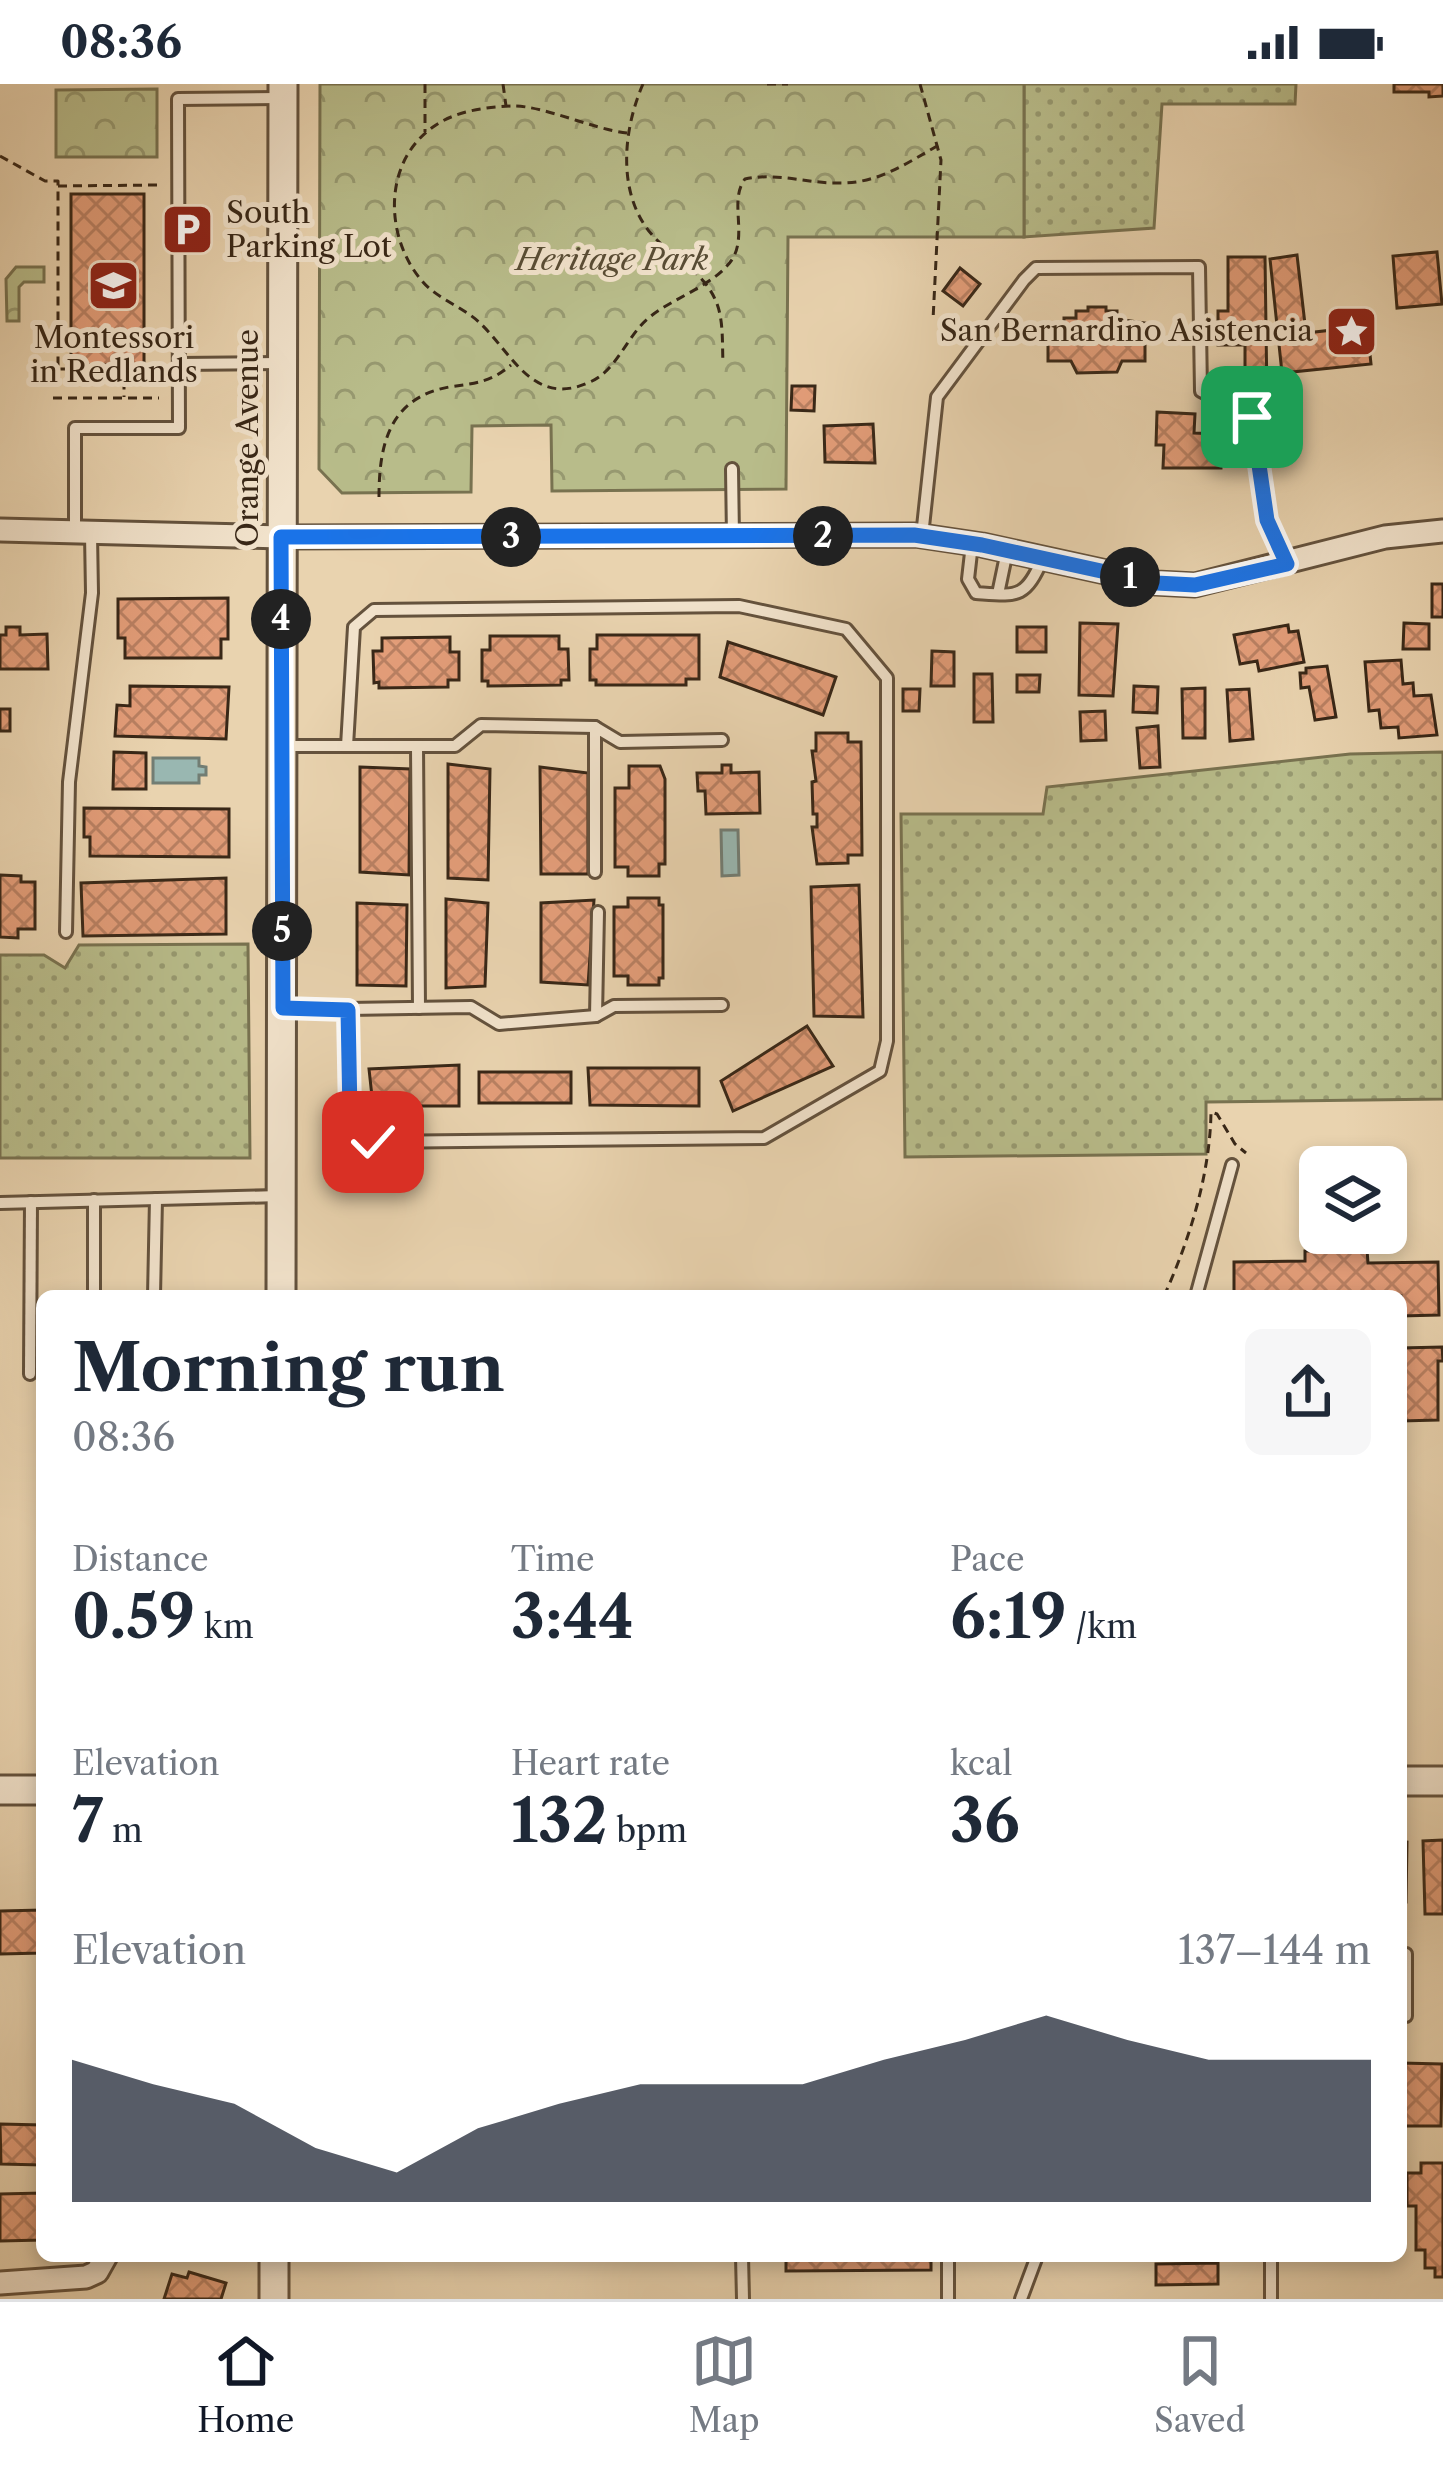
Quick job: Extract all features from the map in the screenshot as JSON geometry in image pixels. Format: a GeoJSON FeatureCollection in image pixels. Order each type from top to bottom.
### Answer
{"type":"FeatureCollection","features":[{"type":"Feature","properties":{"kind":"street","name":"Orange Avenue"},"geometry":{"type":"LineString","coordinates":[[281,1290],[283,91]]}},
{"type":"Feature","properties":{"kind":"street"},"geometry":{"type":"LineString","coordinates":[[0,530],[281,537],[922,536],[1156,583],[1195,585],[1385,537],[1443,531]]}},
{"type":"Feature","properties":{"kind":"street"},"geometry":{"type":"LineString","coordinates":[[1407,1781],[1443,1781]]}},
{"type":"Feature","properties":{"kind":"street"},"geometry":{"type":"LineString","coordinates":[[0,1790],[36,1790]]}},
{"type":"Feature","properties":{"kind":"street"},"geometry":{"type":"LineString","coordinates":[[274,2262],[274,2299]]}},
{"type":"Feature","properties":{"kind":"street"},"geometry":{"type":"LineString","coordinates":[[0,2283],[66,2280],[102,2264]]}},
{"type":"Feature","properties":{"kind":"lane"},"geometry":{"type":"LineString","coordinates":[[66,932],[69,782],[92,593],[75,428],[179,428],[178,98],[283,91]]}},
{"type":"Feature","properties":{"kind":"lane"},"geometry":{"type":"LineString","coordinates":[[922,536],[937,397],[1036,268],[1199,267],[1201,391],[1252,417],[1267,520],[1287,564]]}},
{"type":"Feature","properties":{"kind":"lane"},"geometry":{"type":"LineString","coordinates":[[179,364],[280,363]]}},
{"type":"Feature","properties":{"kind":"lane"},"geometry":{"type":"LineString","coordinates":[[732,469],[733,537]]}},
{"type":"Feature","properties":{"kind":"lane"},"geometry":{"type":"LineString","coordinates":[[972,544],[968,579],[976,593],[1015,596],[1024,591],[1043,558]]}},
{"type":"Feature","properties":{"kind":"lane"},"geometry":{"type":"LineString","coordinates":[[998,594],[1007,550]]}},
{"type":"Feature","properties":{"kind":"lane"},"geometry":{"type":"LineString","coordinates":[[347,746],[353,627],[374,610],[739,606],[846,629],[886,677],[887,1041],[880,1070],[764,1138],[373,1142],[350,1113],[348,1010]]}},
{"type":"Feature","properties":{"kind":"lane"},"geometry":{"type":"LineString","coordinates":[[281,746],[455,746],[481,725],[595,727],[620,742],[722,740]]}},
{"type":"Feature","properties":{"kind":"lane"},"geometry":{"type":"LineString","coordinates":[[595,727],[595,872]]}},
{"type":"Feature","properties":{"kind":"lane"},"geometry":{"type":"LineString","coordinates":[[417,746],[418,1008]]}},
{"type":"Feature","properties":{"kind":"lane"},"geometry":{"type":"LineString","coordinates":[[596,1016],[598,912]]}},
{"type":"Feature","properties":{"kind":"lane"},"geometry":{"type":"LineString","coordinates":[[283,1008],[471,1007],[499,1024],[596,1016],[614,1006],[722,1005]]}},
{"type":"Feature","properties":{"kind":"lane"},"geometry":{"type":"LineString","coordinates":[[1198,1290],[1232,1165]]}},
{"type":"Feature","properties":{"kind":"lane"},"geometry":{"type":"LineString","coordinates":[[0,1202],[282,1196]]}},
{"type":"Feature","properties":{"kind":"lane"},"geometry":{"type":"LineString","coordinates":[[154,1290],[156,1199]]}},
{"type":"Feature","properties":{"kind":"lane"},"geometry":{"type":"LineString","coordinates":[[94,1200],[94,1290]]}},
{"type":"Feature","properties":{"kind":"lane"},"geometry":{"type":"LineString","coordinates":[[30,1374],[31,1202]]}},
{"type":"Feature","properties":{"kind":"lane"},"geometry":{"type":"LineString","coordinates":[[742,2262],[743,2299]]}},
{"type":"Feature","properties":{"kind":"lane"},"geometry":{"type":"LineString","coordinates":[[948,2262],[948,2299]]}},
{"type":"Feature","properties":{"kind":"lane"},"geometry":{"type":"LineString","coordinates":[[1021,2299],[1035,2262]]}},
{"type":"Feature","properties":{"kind":"lane"},"geometry":{"type":"LineString","coordinates":[[1271,2262],[1271,2299]]}},
{"type":"Feature","properties":{"kind":"path"},"geometry":{"type":"LineString","coordinates":[[425,84],[425,134]]}},
{"type":"Feature","properties":{"kind":"path"},"geometry":{"type":"LineString","coordinates":[[503,84],[506,106]]}},
{"type":"Feature","properties":{"kind":"path"},"geometry":{"type":"LineString","coordinates":[[644,84],[627,133],[636,211],[659,243],[704,282],[719,313],[723,363]]}},
{"type":"Feature","properties":{"kind":"path"},"geometry":{"type":"LineString","coordinates":[[767,84],[788,84]]}},
{"type":"Feature","properties":{"kind":"path"},"geometry":{"type":"LineString","coordinates":[[920,84],[939,145],[939,236],[932,320]]}},
{"type":"Feature","properties":{"kind":"path"},"geometry":{"type":"LineString","coordinates":[[627,133],[520,106],[452,117],[425,134],[395,188],[394,221],[401,250],[424,284],[482,324],[512,364],[536,382],[554,388],[589,383],[606,372],[649,317],[726,267],[736,250],[738,188],[745,179],[777,177],[839,184],[871,180],[939,145]]}},
{"type":"Feature","properties":{"kind":"path"},"geometry":{"type":"LineString","coordinates":[[0,156],[45,182],[58,182],[58,369],[124,370],[124,398]]}},
{"type":"Feature","properties":{"kind":"path"},"geometry":{"type":"LineString","coordinates":[[58,186],[162,184]]}},
{"type":"Feature","properties":{"kind":"path"},"geometry":{"type":"LineString","coordinates":[[379,497],[383,441],[404,410],[431,391],[488,382],[512,364]]}},
{"type":"Feature","properties":{"kind":"path"},"geometry":{"type":"LineString","coordinates":[[53,398],[163,398]]}},
{"type":"Feature","properties":{"kind":"path"},"geometry":{"type":"LineString","coordinates":[[1167,1290],[1210,1155],[1210,1112],[1217,1114],[1246,1153]]}},
{"type":"Feature","properties":{"kind":"green space","name":"Heritage Park"},"geometry":{"type":"Polygon","coordinates":[[[320,84],[1024,84],[1024,237],[788,237],[786,489],[552,491],[551,425],[472,426],[471,492],[342,493],[319,469],[320,84]]]}},
{"type":"Feature","properties":{"kind":"green space"},"geometry":{"type":"Polygon","coordinates":[[[1024,84],[1296,84],[1295,104],[1162,104],[1154,228],[1024,237],[1024,84]]]}},
{"type":"Feature","properties":{"kind":"green space"},"geometry":{"type":"Polygon","coordinates":[[[157,89],[157,157],[56,157],[56,90],[157,89]]]}},
{"type":"Feature","properties":{"kind":"green space"},"geometry":{"type":"Polygon","coordinates":[[[16,267],[44,267],[44,282],[24,282],[19,287],[19,321],[7,321],[6,279],[16,267]]]}},
{"type":"Feature","properties":{"kind":"green space"},"geometry":{"type":"Polygon","coordinates":[[[1443,752],[1443,1099],[1206,1102],[1206,1154],[905,1157],[901,814],[1043,814],[1047,787],[1350,754],[1443,752]]]}},
{"type":"Feature","properties":{"kind":"green space"},"geometry":{"type":"Polygon","coordinates":[[[248,944],[250,1158],[0,1158],[0,955],[44,955],[65,968],[79,945],[248,944]]]}},
{"type":"Feature","properties":{"kind":"water"},"geometry":{"type":"Polygon","coordinates":[[[153,758],[199,758],[206,775],[199,775],[199,783],[153,783],[153,758]]]}},
{"type":"Feature","properties":{"kind":"water"},"geometry":{"type":"Polygon","coordinates":[[[721,830],[738,830],[739,875],[722,876],[721,830]]]}},
{"type":"Feature","properties":{"kind":"building"},"geometry":{"type":"Polygon","coordinates":[[[1394,84],[1443,84],[1443,96],[1394,92],[1394,84]]]}},
{"type":"Feature","properties":{"kind":"building"},"geometry":{"type":"Polygon","coordinates":[[[71,194],[144,194],[144,365],[71,365],[71,194]]]}},
{"type":"Feature","properties":{"kind":"building"},"geometry":{"type":"Polygon","coordinates":[[[1437,252],[1442,304],[1397,308],[1393,256],[1437,252]]]}},
{"type":"Feature","properties":{"kind":"building"},"geometry":{"type":"Polygon","coordinates":[[[1297,255],[1306,333],[1367,326],[1371,364],[1282,373],[1270,259],[1297,255]]]}},
{"type":"Feature","properties":{"kind":"building"},"geometry":{"type":"Polygon","coordinates":[[[1228,257],[1265,257],[1267,397],[1245,397],[1245,345],[1218,345],[1218,311],[1228,311],[1228,257]]]}},
{"type":"Feature","properties":{"kind":"building"},"geometry":{"type":"Polygon","coordinates":[[[960,268],[980,284],[963,306],[943,291],[960,268]]]}},
{"type":"Feature","properties":{"kind":"building"},"geometry":{"type":"Polygon","coordinates":[[[1088,307],[1106,307],[1106,311],[1117,311],[1117,319],[1145,323],[1145,361],[1122,361],[1117,372],[1077,373],[1071,361],[1048,361],[1048,323],[1064,323],[1064,318],[1076,318],[1076,311],[1088,311],[1088,307]]]}},
{"type":"Feature","properties":{"kind":"building"},"geometry":{"type":"Polygon","coordinates":[[[792,386],[815,386],[814,411],[791,410],[792,386]]]}},
{"type":"Feature","properties":{"kind":"building"},"geometry":{"type":"Polygon","coordinates":[[[1157,412],[1195,414],[1194,433],[1222,434],[1221,468],[1163,468],[1164,445],[1156,445],[1157,412]]]}},
{"type":"Feature","properties":{"kind":"building"},"geometry":{"type":"Polygon","coordinates":[[[873,424],[875,463],[825,462],[824,426],[873,424]]]}},
{"type":"Feature","properties":{"kind":"building"},"geometry":{"type":"Polygon","coordinates":[[[1432,584],[1443,584],[1443,617],[1432,617],[1432,584]]]}},
{"type":"Feature","properties":{"kind":"building"},"geometry":{"type":"Polygon","coordinates":[[[228,598],[228,639],[221,639],[221,658],[125,658],[125,638],[118,638],[118,599],[228,598]]]}},
{"type":"Feature","properties":{"kind":"building"},"geometry":{"type":"Polygon","coordinates":[[[1080,623],[1118,624],[1113,696],[1079,695],[1080,623]]]}},
{"type":"Feature","properties":{"kind":"building"},"geometry":{"type":"Polygon","coordinates":[[[1404,623],[1429,624],[1429,649],[1403,649],[1404,623]]]}},
{"type":"Feature","properties":{"kind":"building"},"geometry":{"type":"Polygon","coordinates":[[[1288,625],[1289,632],[1298,631],[1304,662],[1259,671],[1257,661],[1240,664],[1234,635],[1288,625]]]}},
{"type":"Feature","properties":{"kind":"building"},"geometry":{"type":"Polygon","coordinates":[[[6,627],[20,627],[20,635],[47,634],[48,669],[0,669],[0,635],[6,635],[6,627]]]}},
{"type":"Feature","properties":{"kind":"building"},"geometry":{"type":"Polygon","coordinates":[[[1017,627],[1046,627],[1046,652],[1017,652],[1017,627]]]}},
{"type":"Feature","properties":{"kind":"building"},"geometry":{"type":"Polygon","coordinates":[[[597,635],[699,635],[699,679],[686,679],[686,685],[596,685],[596,680],[590,680],[590,649],[597,649],[597,635]]]}},
{"type":"Feature","properties":{"kind":"building"},"geometry":{"type":"Polygon","coordinates":[[[490,636],[559,636],[559,649],[568,649],[569,680],[561,680],[561,685],[488,686],[488,681],[482,681],[482,650],[490,650],[490,636]]]}},
{"type":"Feature","properties":{"kind":"building"},"geometry":{"type":"Polygon","coordinates":[[[450,637],[450,652],[459,652],[459,680],[448,680],[448,687],[379,688],[379,682],[374,683],[373,651],[382,651],[382,638],[450,637]]]}},
{"type":"Feature","properties":{"kind":"building"},"geometry":{"type":"Polygon","coordinates":[[[728,642],[836,677],[823,715],[720,677],[728,642]]]}},
{"type":"Feature","properties":{"kind":"building"},"geometry":{"type":"Polygon","coordinates":[[[932,651],[954,652],[954,686],[931,686],[932,651]]]}},
{"type":"Feature","properties":{"kind":"building"},"geometry":{"type":"Polygon","coordinates":[[[1401,660],[1403,684],[1413,683],[1414,696],[1431,695],[1437,735],[1399,738],[1398,727],[1381,728],[1379,710],[1369,711],[1365,662],[1401,660]]]}},
{"type":"Feature","properties":{"kind":"building"},"geometry":{"type":"Polygon","coordinates":[[[1327,666],[1336,717],[1315,720],[1309,687],[1301,688],[1300,673],[1327,666]]]}},
{"type":"Feature","properties":{"kind":"building"},"geometry":{"type":"Polygon","coordinates":[[[974,674],[992,674],[993,722],[974,722],[974,674]]]}},
{"type":"Feature","properties":{"kind":"building"},"geometry":{"type":"Polygon","coordinates":[[[1017,675],[1040,675],[1039,692],[1017,692],[1017,675]]]}},
{"type":"Feature","properties":{"kind":"building"},"geometry":{"type":"Polygon","coordinates":[[[130,686],[229,687],[226,739],[115,736],[117,705],[130,706],[130,686]]]}},
{"type":"Feature","properties":{"kind":"building"},"geometry":{"type":"Polygon","coordinates":[[[1134,686],[1158,687],[1157,713],[1133,712],[1134,686]]]}},
{"type":"Feature","properties":{"kind":"building"},"geometry":{"type":"Polygon","coordinates":[[[1205,688],[1205,738],[1183,738],[1182,689],[1205,688]]]}},
{"type":"Feature","properties":{"kind":"building"},"geometry":{"type":"Polygon","coordinates":[[[903,689],[920,689],[919,711],[903,711],[903,689]]]}},
{"type":"Feature","properties":{"kind":"building"},"geometry":{"type":"Polygon","coordinates":[[[1249,689],[1253,739],[1230,741],[1227,690],[1249,689]]]}},
{"type":"Feature","properties":{"kind":"building"},"geometry":{"type":"Polygon","coordinates":[[[0,709],[10,709],[10,731],[0,731],[0,709]]]}},
{"type":"Feature","properties":{"kind":"building"},"geometry":{"type":"Polygon","coordinates":[[[1105,711],[1106,740],[1081,741],[1080,712],[1105,711]]]}},
{"type":"Feature","properties":{"kind":"building"},"geometry":{"type":"Polygon","coordinates":[[[1158,726],[1160,767],[1140,768],[1137,728],[1158,726]]]}},
{"type":"Feature","properties":{"kind":"building"},"geometry":{"type":"Polygon","coordinates":[[[816,733],[848,733],[848,742],[861,742],[862,855],[848,855],[848,863],[817,864],[812,827],[817,827],[812,782],[816,781],[812,751],[816,751],[816,733]]]}},
{"type":"Feature","properties":{"kind":"building"},"geometry":{"type":"Polygon","coordinates":[[[114,752],[146,753],[146,789],[113,789],[114,752]]]}},
{"type":"Feature","properties":{"kind":"building"},"geometry":{"type":"Polygon","coordinates":[[[448,764],[490,769],[488,880],[448,878],[448,764]]]}},
{"type":"Feature","properties":{"kind":"building"},"geometry":{"type":"Polygon","coordinates":[[[722,765],[731,765],[731,773],[759,772],[760,813],[706,814],[705,791],[698,791],[697,773],[722,773],[722,765]]]}},
{"type":"Feature","properties":{"kind":"building"},"geometry":{"type":"Polygon","coordinates":[[[629,766],[660,766],[665,779],[665,864],[659,864],[659,876],[628,876],[628,867],[615,867],[615,788],[629,788],[629,766]]]}},
{"type":"Feature","properties":{"kind":"building"},"geometry":{"type":"Polygon","coordinates":[[[360,767],[410,769],[409,875],[360,872],[360,767]]]}},
{"type":"Feature","properties":{"kind":"building"},"geometry":{"type":"Polygon","coordinates":[[[540,767],[588,773],[588,874],[541,874],[540,767]]]}},
{"type":"Feature","properties":{"kind":"building"},"geometry":{"type":"Polygon","coordinates":[[[84,808],[229,809],[229,857],[90,856],[84,808]]]}},
{"type":"Feature","properties":{"kind":"building"},"geometry":{"type":"Polygon","coordinates":[[[0,875],[35,882],[35,929],[18,929],[18,938],[0,937],[0,875]]]}},
{"type":"Feature","properties":{"kind":"building"},"geometry":{"type":"Polygon","coordinates":[[[226,878],[226,934],[83,936],[81,883],[226,878]]]}},
{"type":"Feature","properties":{"kind":"building"},"geometry":{"type":"Polygon","coordinates":[[[859,885],[863,1017],[814,1016],[811,887],[859,885]]]}},
{"type":"Feature","properties":{"kind":"building"},"geometry":{"type":"Polygon","coordinates":[[[628,898],[659,898],[663,905],[663,978],[659,985],[628,985],[628,976],[614,976],[614,907],[628,907],[628,898]]]}},
{"type":"Feature","properties":{"kind":"building"},"geometry":{"type":"Polygon","coordinates":[[[446,899],[488,903],[485,986],[446,988],[446,899]]]}},
{"type":"Feature","properties":{"kind":"building"},"geometry":{"type":"Polygon","coordinates":[[[594,900],[588,985],[541,982],[541,903],[594,900]]]}},
{"type":"Feature","properties":{"kind":"building"},"geometry":{"type":"Polygon","coordinates":[[[357,903],[407,905],[406,986],[357,985],[357,903]]]}},
{"type":"Feature","properties":{"kind":"building"},"geometry":{"type":"Polygon","coordinates":[[[807,1026],[833,1066],[733,1111],[721,1081],[807,1026]]]}},
{"type":"Feature","properties":{"kind":"building"},"geometry":{"type":"Polygon","coordinates":[[[459,1065],[459,1106],[373,1106],[369,1069],[459,1065]]]}},
{"type":"Feature","properties":{"kind":"building"},"geometry":{"type":"Polygon","coordinates":[[[588,1068],[699,1068],[699,1106],[590,1105],[588,1068]]]}},
{"type":"Feature","properties":{"kind":"building"},"geometry":{"type":"Polygon","coordinates":[[[479,1072],[571,1072],[571,1103],[479,1103],[479,1072]]]}},
{"type":"Feature","properties":{"kind":"building"},"geometry":{"type":"Polygon","coordinates":[[[1305,1254],[1367,1254],[1368,1263],[1438,1262],[1439,1315],[1407,1316],[1407,1290],[1234,1290],[1234,1262],[1305,1261],[1305,1254]]]}},
{"type":"Feature","properties":{"kind":"building"},"geometry":{"type":"Polygon","coordinates":[[[1442,1347],[1438,1420],[1407,1421],[1407,1348],[1442,1347]]]}},
{"type":"Feature","properties":{"kind":"building"},"geometry":{"type":"Polygon","coordinates":[[[1443,1840],[1443,1914],[1425,1914],[1423,1841],[1443,1840]]]}},
{"type":"Feature","properties":{"kind":"building"},"geometry":{"type":"Polygon","coordinates":[[[36,1910],[36,1953],[0,1954],[0,1911],[36,1910]]]}},
{"type":"Feature","properties":{"kind":"building"},"geometry":{"type":"Polygon","coordinates":[[[1407,2063],[1442,2064],[1441,2126],[1407,2126],[1407,2063]]]}},
{"type":"Feature","properties":{"kind":"building"},"geometry":{"type":"Polygon","coordinates":[[[0,2124],[36,2125],[36,2165],[1,2164],[0,2124]]]}},
{"type":"Feature","properties":{"kind":"building"},"geometry":{"type":"Polygon","coordinates":[[[1421,2163],[1443,2163],[1443,2277],[1435,2277],[1435,2268],[1425,2268],[1425,2250],[1416,2250],[1416,2206],[1407,2206],[1407,2173],[1421,2173],[1421,2163]]]}},
{"type":"Feature","properties":{"kind":"building"},"geometry":{"type":"Polygon","coordinates":[[[36,2193],[36,2240],[0,2241],[0,2194],[36,2193]]]}},
{"type":"Feature","properties":{"kind":"building"},"geometry":{"type":"Polygon","coordinates":[[[786,2262],[931,2262],[931,2270],[786,2271],[786,2262]]]}},
{"type":"Feature","properties":{"kind":"building"},"geometry":{"type":"Polygon","coordinates":[[[1218,2263],[1218,2284],[1156,2285],[1156,2264],[1218,2263]]]}},
{"type":"Feature","properties":{"kind":"building"},"geometry":{"type":"Polygon","coordinates":[[[189,2272],[226,2283],[221,2299],[164,2299],[172,2274],[187,2278],[189,2272]]]}},
{"type":"Feature","properties":{"kind":"place","name":"South Parking Lot"},"geometry":{"type":"Point","coordinates":[187,230]}},
{"type":"Feature","properties":{"kind":"place","name":"Montessori in Redlands"},"geometry":{"type":"Point","coordinates":[114,286]}},
{"type":"Feature","properties":{"kind":"place","name":"San Bernardino Asistencia"},"geometry":{"type":"Point","coordinates":[1352,331]}},
{"type":"Feature","properties":{"kind":"route"},"geometry":{"type":"LineString","coordinates":[[373,1142],[350,1113],[348,1010],[283,1008],[281,537],[914,535],[1156,583],[1195,585],[1287,564],[1267,520],[1252,417]]}}]}
